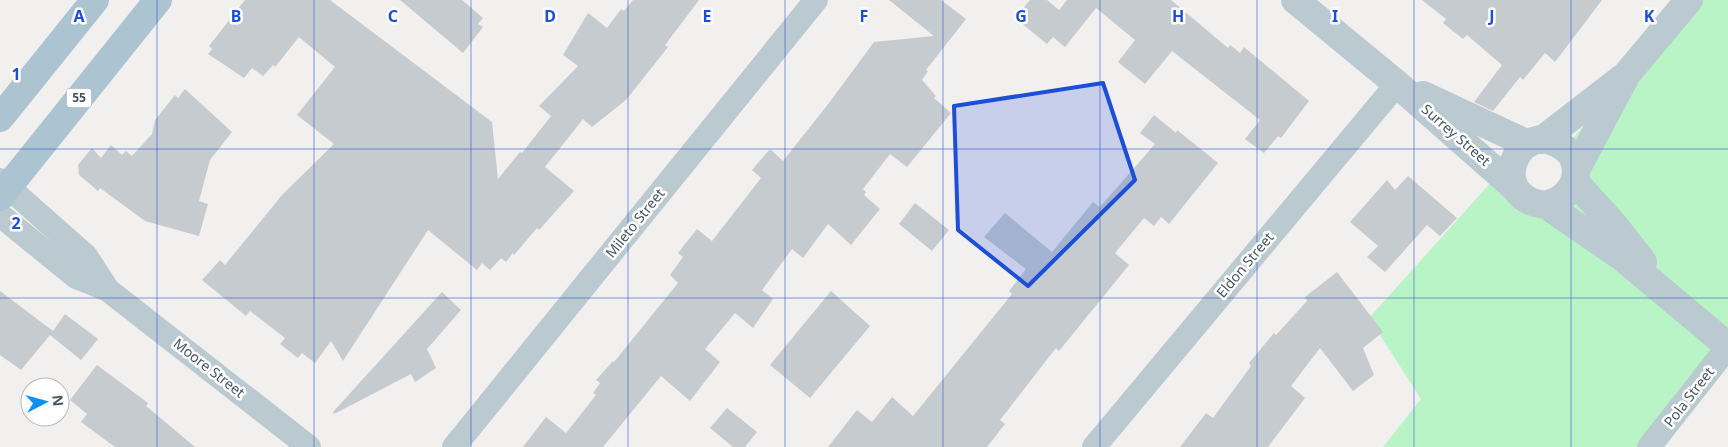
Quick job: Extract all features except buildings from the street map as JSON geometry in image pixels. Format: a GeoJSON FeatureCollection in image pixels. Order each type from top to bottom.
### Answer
{"type":"FeatureCollection","features":[{"type":"Feature","properties":{"kind":"main road"},"geometry":{"type":"LineString","coordinates":[[0,118],[95,0]]}},
{"type":"Feature","properties":{"kind":"main road","name":"55"},"geometry":{"type":"LineString","coordinates":[[3,188],[158,0]]}},
{"type":"Feature","properties":{"kind":"street","name":"Mileto Street"},"geometry":{"type":"LineString","coordinates":[[454,447],[816,0]]}},
{"type":"Feature","properties":{"kind":"street","name":"Surrey Street"},"geometry":{"type":"LineString","coordinates":[[1295,0],[1396,84],[1515,188]]}},
{"type":"Feature","properties":{"kind":"street"},"geometry":{"type":"LineString","coordinates":[[1546,205],[1559,201],[1568,194],[1575,176],[1627,74],[1689,0]]}},
{"type":"Feature","properties":{"kind":"street"},"geometry":{"type":"LineString","coordinates":[[1627,74],[1535,142],[1519,150],[1512,163],[1511,174],[1515,188],[1522,197],[1546,205],[1623,258],[1728,346]]}},
{"type":"Feature","properties":{"kind":"street","name":"Surrey Street"},"geometry":{"type":"LineString","coordinates":[[1396,84],[1535,142]]}},
{"type":"Feature","properties":{"kind":"street","name":"Eldon Street"},"geometry":{"type":"LineString","coordinates":[[1094,447],[1396,84]]}},
{"type":"Feature","properties":{"kind":"street"},"geometry":{"type":"LineString","coordinates":[[1535,142],[1553,141],[1565,148],[1572,157],[1575,176],[1667,293]]}},
{"type":"Feature","properties":{"kind":"street","name":"Moore Street"},"geometry":{"type":"LineString","coordinates":[[3,188],[86,256],[108,290]]}},
{"type":"Feature","properties":{"kind":"street","name":"Moore Street"},"geometry":{"type":"LineString","coordinates":[[0,215],[76,277],[108,290],[309,447]]}},
{"type":"Feature","properties":{"kind":"street","name":"Pola Street"},"geometry":{"type":"LineString","coordinates":[[1649,447],[1728,346]]}},
{"type":"Feature","properties":{"kind":"highlighted area"},"geometry":{"type":"Polygon","coordinates":[[[1103,83],[1135,180],[1028,286],[958,230],[954,106],[1103,83]]]}},
{"type":"Feature","properties":{"kind":"green space"},"geometry":{"type":"Polygon","coordinates":[[[1689,0],[1728,0],[1728,347],[1649,447],[1383,447],[1421,399],[1369,318],[1519,151],[1515,188],[1559,201],[1565,148],[1689,0]]]}}]}
